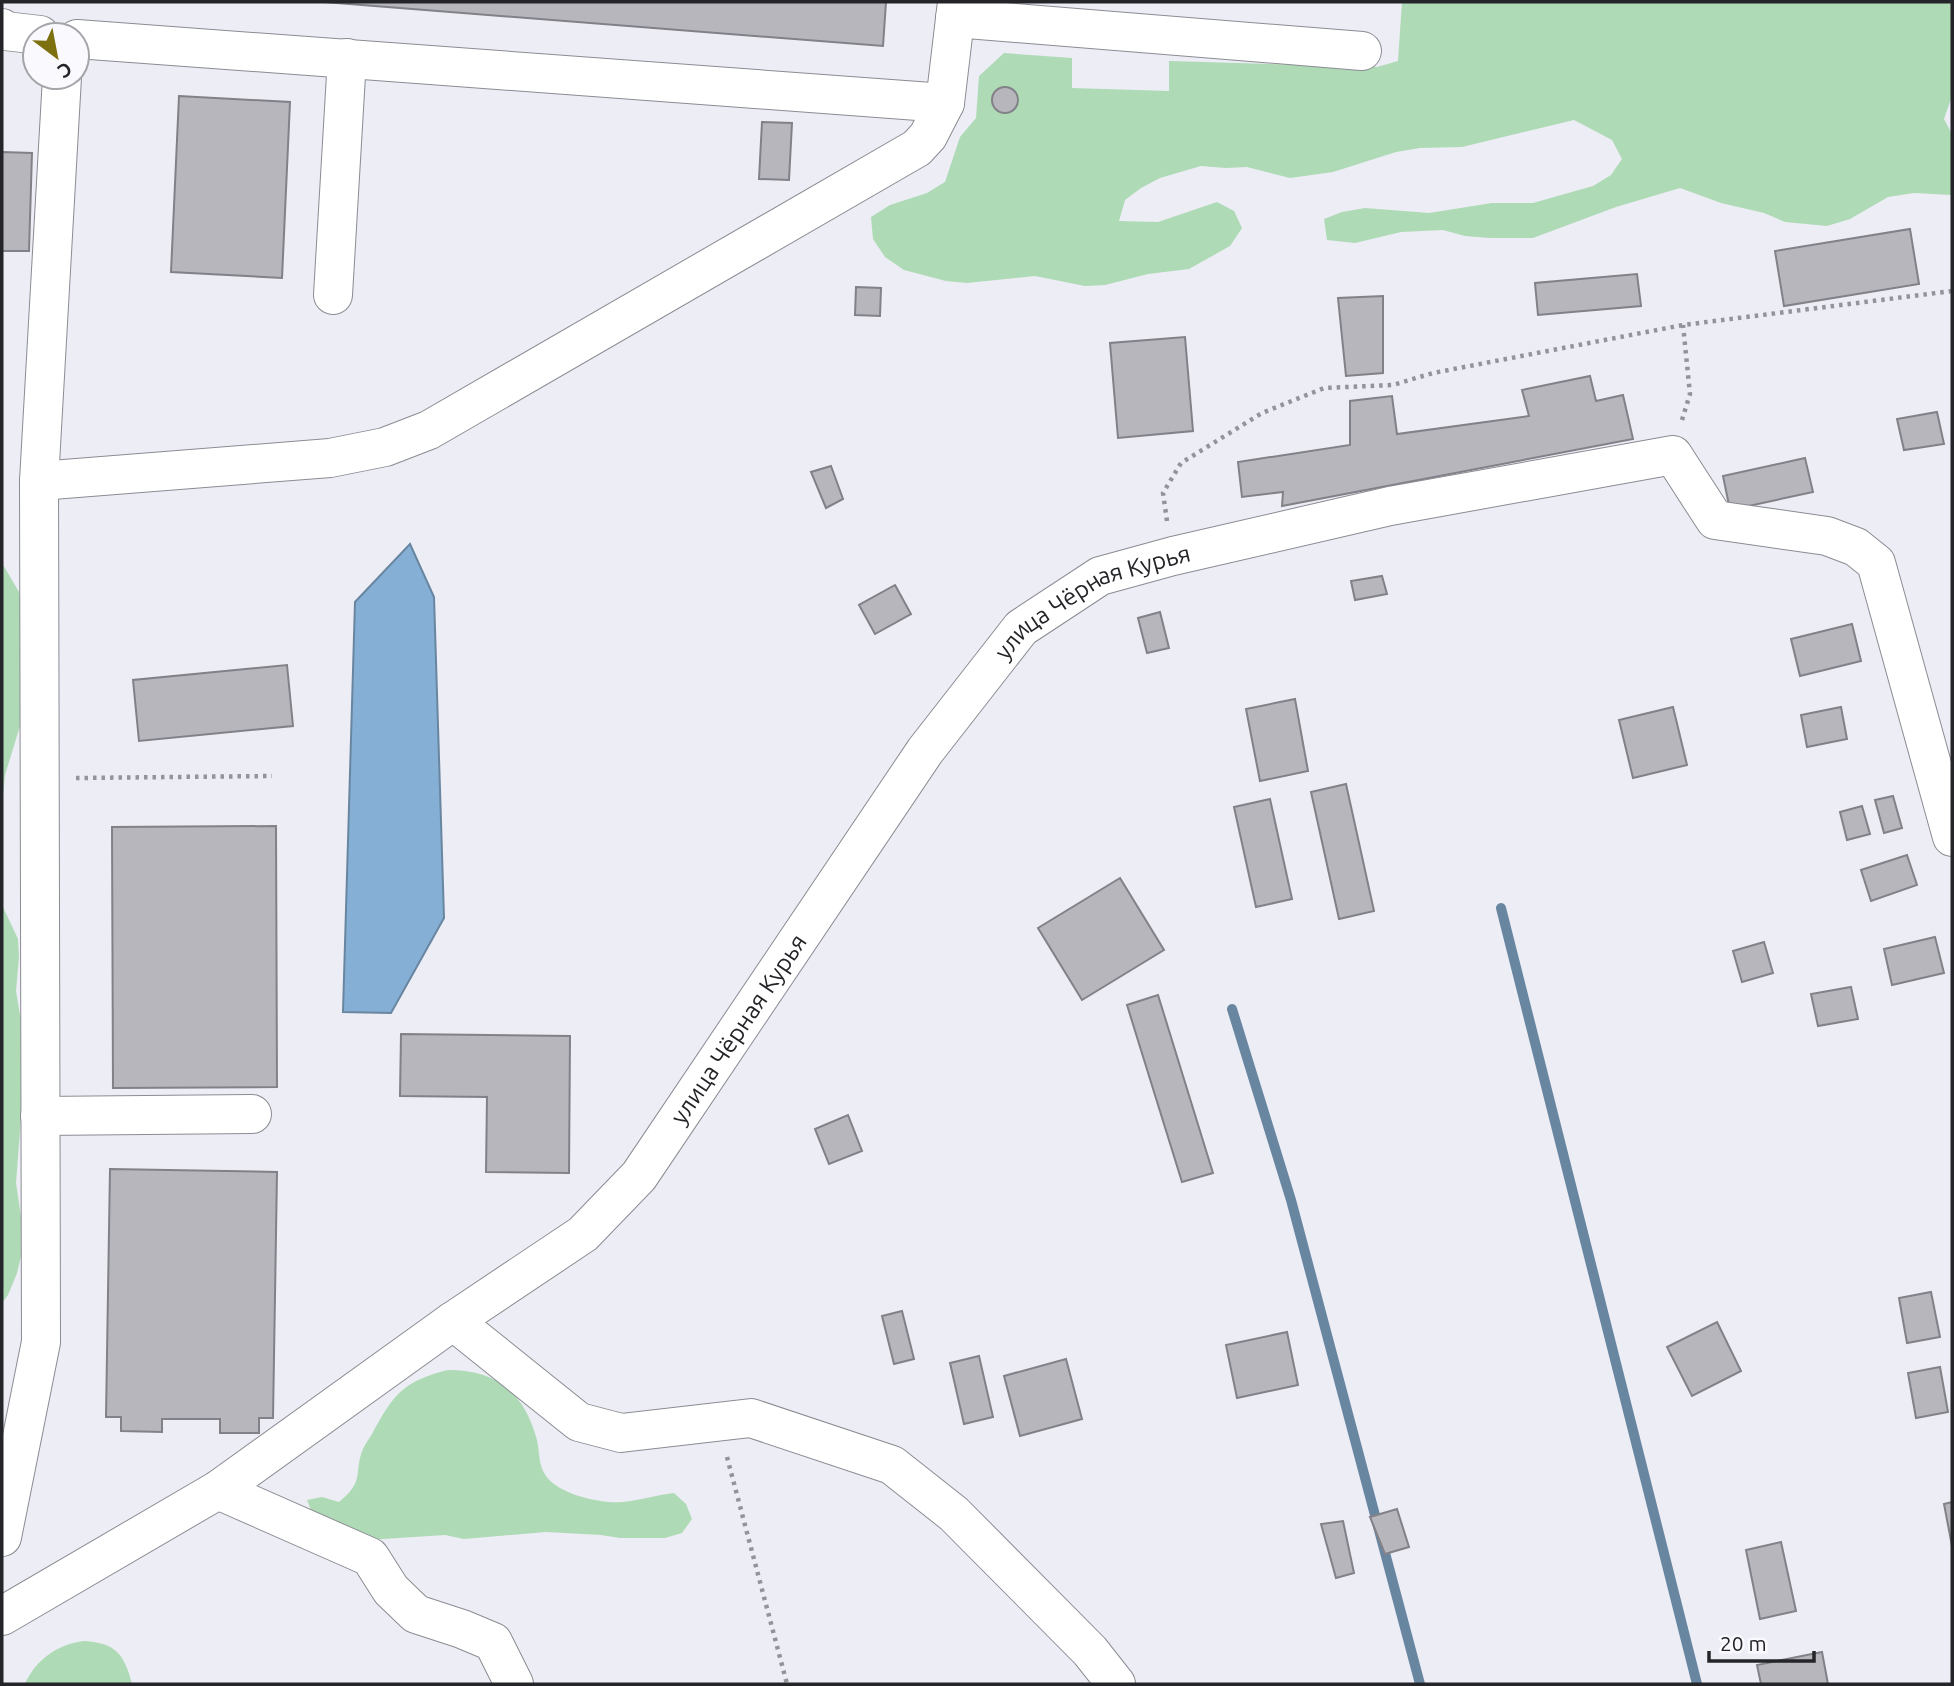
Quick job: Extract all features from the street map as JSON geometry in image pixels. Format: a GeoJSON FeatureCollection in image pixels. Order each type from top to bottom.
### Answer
{"type":"FeatureCollection","features":[{"type":"Feature","properties":{"kind":"street"},"geometry":{"type":"LineString","coordinates":[[39,481],[331,458],[385,447],[429,430],[917,148],[928,136],[945,103],[956,10],[1362,51]]}},
{"type":"Feature","properties":{"kind":"street"},"geometry":{"type":"LineString","coordinates":[[2,28],[5,31],[21,33]]}},
{"type":"Feature","properties":{"kind":"street"},"geometry":{"type":"LineString","coordinates":[[91,39],[945,103]]}},
{"type":"Feature","properties":{"kind":"street"},"geometry":{"type":"LineString","coordinates":[[334,295],[347,58]]}},
{"type":"Feature","properties":{"kind":"street"},"geometry":{"type":"LineString","coordinates":[[2,1537],[41,1342],[39,481],[61,91]]}},
{"type":"Feature","properties":{"kind":"street"},"geometry":{"type":"LineString","coordinates":[[1673,455],[1715,520],[1827,536],[1856,547],[1876,563],[1952,837]]}},
{"type":"Feature","properties":{"kind":"street","name":"улица Чёрная Курья"},"geometry":{"type":"LineString","coordinates":[[2,1616],[218,1490],[453,1321],[583,1234],[639,1176],[925,751],[1021,628],[1100,576],[1173,556],[1390,506],[1673,455]]}},
{"type":"Feature","properties":{"kind":"street"},"geometry":{"type":"LineString","coordinates":[[40,1116],[251,1114]]}},
{"type":"Feature","properties":{"kind":"street"},"geometry":{"type":"LineString","coordinates":[[453,1321],[579,1422],[621,1433],[751,1418],[892,1465],[954,1514],[1071,1631],[1116,1684]]}},
{"type":"Feature","properties":{"kind":"street"},"geometry":{"type":"LineString","coordinates":[[218,1490],[370,1557],[391,1590],[416,1614],[493,1642],[514,1684]]}},
{"type":"Feature","properties":{"kind":"path"},"geometry":{"type":"LineString","coordinates":[[1173,556],[1163,493],[1181,463],[1262,413],[1324,387],[1393,385],[1433,373],[1683,325],[1952,291]]}},
{"type":"Feature","properties":{"kind":"path"},"geometry":{"type":"LineString","coordinates":[[1673,455],[1690,394],[1683,325]]}},
{"type":"Feature","properties":{"kind":"path"},"geometry":{"type":"LineString","coordinates":[[40,778],[272,776]]}},
{"type":"Feature","properties":{"kind":"path"},"geometry":{"type":"LineString","coordinates":[[718,1423],[787,1684]]}},
{"type":"Feature","properties":{"kind":"green space"},"geometry":{"type":"Polygon","coordinates":[[[1402,2],[1952,2],[1952,96],[1944,119],[1952,134],[1952,195],[1914,193],[1888,197],[1850,219],[1827,226],[1785,222],[1680,188],[1616,207],[1533,238],[1465,236],[1443,230],[1401,232],[1355,243],[1327,240],[1324,219],[1342,212],[1365,208],[1429,213],[1492,203],[1533,203],[1593,186],[1611,175],[1622,159],[1612,140],[1574,120],[1462,147],[1420,148],[1396,152],[1333,172],[1290,178],[1247,167],[1201,166],[1160,178],[1125,200],[1119,221],[1158,222],[1217,202],[1234,211],[1242,228],[1230,246],[1189,269],[1148,274],[1105,285],[1085,286],[1035,276],[967,283],[946,281],[904,270],[885,257],[873,239],[871,217],[890,205],[927,193],[945,182],[960,137],[976,118],[979,76],[1004,53],[1072,58],[1072,88],[1169,91],[1169,61],[1377,67],[1398,61],[1402,2]]]}},
{"type":"Feature","properties":{"kind":"green space"},"geometry":{"type":"Polygon","coordinates":[[[2,563],[19,592],[21,607],[21,710],[20,726],[5,775],[2,804],[2,563]]]}},
{"type":"Feature","properties":{"kind":"green space"},"geometry":{"type":"Polygon","coordinates":[[[2,905],[18,939],[16,991],[22,1027],[22,1069],[16,1183],[22,1223],[21,1256],[17,1273],[2,1303],[2,905]]]}},
{"type":"Feature","properties":{"kind":"green space"},"geometry":{"type":"Polygon","coordinates":[[[448,1370],[481,1374],[494,1379],[516,1397],[531,1423],[543,1472],[558,1487],[584,1498],[610,1502],[626,1502],[674,1493],[686,1504],[692,1519],[682,1533],[665,1538],[620,1538],[546,1532],[464,1539],[445,1535],[368,1540],[314,1518],[307,1500],[322,1497],[339,1502],[353,1488],[364,1447],[393,1400],[420,1379],[448,1370]]]}},
{"type":"Feature","properties":{"kind":"green space"},"geometry":{"type":"Polygon","coordinates":[[[84,1641],[104,1644],[117,1652],[126,1665],[132,1684],[25,1684],[29,1675],[48,1655],[65,1646],[84,1641]]]}},
{"type":"Feature","properties":{"kind":"water"},"geometry":{"type":"Polygon","coordinates":[[[410,544],[434,597],[444,918],[391,1013],[343,1012],[355,602],[410,544]]]}},
{"type":"Feature","properties":{"kind":"building"},"geometry":{"type":"Polygon","coordinates":[[[324,2],[886,2],[883,46],[324,2]]]}},
{"type":"Feature","properties":{"kind":"building"},"geometry":{"type":"Polygon","coordinates":[[[1005,87],[1014,91],[1018,100],[1014,109],[1005,113],[996,109],[992,100],[996,91],[1005,87]]]}},
{"type":"Feature","properties":{"kind":"building"},"geometry":{"type":"Polygon","coordinates":[[[179,96],[290,102],[282,278],[171,272],[179,96]]]}},
{"type":"Feature","properties":{"kind":"building"},"geometry":{"type":"Polygon","coordinates":[[[762,122],[792,123],[789,180],[759,179],[762,122]]]}},
{"type":"Feature","properties":{"kind":"building"},"geometry":{"type":"Polygon","coordinates":[[[2,152],[32,153],[29,251],[2,251],[2,152]]]}},
{"type":"Feature","properties":{"kind":"building"},"geometry":{"type":"Polygon","coordinates":[[[1910,229],[1919,284],[1784,306],[1775,251],[1910,229]]]}},
{"type":"Feature","properties":{"kind":"building"},"geometry":{"type":"Polygon","coordinates":[[[1637,274],[1641,306],[1538,315],[1535,283],[1637,274]]]}},
{"type":"Feature","properties":{"kind":"building"},"geometry":{"type":"Polygon","coordinates":[[[856,287],[881,288],[880,316],[855,315],[856,287]]]}},
{"type":"Feature","properties":{"kind":"building"},"geometry":{"type":"Polygon","coordinates":[[[1383,296],[1383,373],[1346,376],[1338,298],[1383,296]]]}},
{"type":"Feature","properties":{"kind":"building"},"geometry":{"type":"Polygon","coordinates":[[[1185,337],[1193,431],[1118,438],[1110,343],[1185,337]]]}},
{"type":"Feature","properties":{"kind":"building"},"geometry":{"type":"Polygon","coordinates":[[[1590,376],[1596,401],[1623,395],[1633,439],[1282,506],[1283,492],[1242,497],[1238,462],[1350,445],[1350,401],[1392,396],[1397,434],[1529,416],[1522,390],[1590,376]]]}},
{"type":"Feature","properties":{"kind":"building"},"geometry":{"type":"Polygon","coordinates":[[[1937,412],[1944,444],[1904,450],[1897,419],[1937,412]]]}},
{"type":"Feature","properties":{"kind":"building"},"geometry":{"type":"Polygon","coordinates":[[[1805,458],[1813,492],[1730,510],[1723,476],[1805,458]]]}},
{"type":"Feature","properties":{"kind":"building"},"geometry":{"type":"Polygon","coordinates":[[[831,466],[843,499],[826,508],[811,472],[831,466]]]}},
{"type":"Feature","properties":{"kind":"building"},"geometry":{"type":"Polygon","coordinates":[[[1382,576],[1387,594],[1355,600],[1351,581],[1382,576]]]}},
{"type":"Feature","properties":{"kind":"building"},"geometry":{"type":"Polygon","coordinates":[[[895,585],[911,614],[875,634],[859,605],[895,585]]]}},
{"type":"Feature","properties":{"kind":"building"},"geometry":{"type":"Polygon","coordinates":[[[1160,612],[1169,648],[1147,653],[1138,618],[1160,612]]]}},
{"type":"Feature","properties":{"kind":"building"},"geometry":{"type":"Polygon","coordinates":[[[1852,624],[1861,661],[1800,676],[1791,639],[1852,624]]]}},
{"type":"Feature","properties":{"kind":"building"},"geometry":{"type":"Polygon","coordinates":[[[287,665],[293,726],[139,741],[133,680],[287,665]]]}},
{"type":"Feature","properties":{"kind":"building"},"geometry":{"type":"Polygon","coordinates":[[[1295,699],[1308,771],[1260,781],[1246,709],[1295,699]]]}},
{"type":"Feature","properties":{"kind":"building"},"geometry":{"type":"Polygon","coordinates":[[[1673,707],[1687,765],[1633,778],[1619,720],[1673,707]]]}},
{"type":"Feature","properties":{"kind":"building"},"geometry":{"type":"Polygon","coordinates":[[[1841,707],[1847,739],[1807,747],[1801,715],[1841,707]]]}},
{"type":"Feature","properties":{"kind":"building"},"geometry":{"type":"Polygon","coordinates":[[[1346,784],[1374,911],[1339,919],[1311,792],[1346,784]]]}},
{"type":"Feature","properties":{"kind":"building"},"geometry":{"type":"Polygon","coordinates":[[[1893,796],[1902,828],[1884,833],[1875,800],[1893,796]]]}},
{"type":"Feature","properties":{"kind":"building"},"geometry":{"type":"Polygon","coordinates":[[[1270,799],[1292,899],[1256,907],[1234,807],[1270,799]]]}},
{"type":"Feature","properties":{"kind":"building"},"geometry":{"type":"Polygon","coordinates":[[[1862,806],[1870,834],[1847,840],[1840,812],[1862,806]]]}},
{"type":"Feature","properties":{"kind":"building"},"geometry":{"type":"Polygon","coordinates":[[[276,826],[277,1087],[113,1088],[112,827],[276,826]]]}},
{"type":"Feature","properties":{"kind":"building"},"geometry":{"type":"Polygon","coordinates":[[[1907,855],[1917,885],[1871,901],[1861,870],[1907,855]]]}},
{"type":"Feature","properties":{"kind":"building"},"geometry":{"type":"Polygon","coordinates":[[[1120,878],[1164,950],[1082,1000],[1038,928],[1120,878]]]}},
{"type":"Feature","properties":{"kind":"building"},"geometry":{"type":"Polygon","coordinates":[[[1935,937],[1944,973],[1892,985],[1884,949],[1935,937]]]}},
{"type":"Feature","properties":{"kind":"building"},"geometry":{"type":"Polygon","coordinates":[[[1764,942],[1773,973],[1742,982],[1733,951],[1764,942]]]}},
{"type":"Feature","properties":{"kind":"building"},"geometry":{"type":"Polygon","coordinates":[[[1851,987],[1858,1019],[1818,1026],[1811,994],[1851,987]]]}},
{"type":"Feature","properties":{"kind":"building"},"geometry":{"type":"Polygon","coordinates":[[[1158,995],[1213,1173],[1182,1182],[1127,1005],[1158,995]]]}},
{"type":"Feature","properties":{"kind":"building"},"geometry":{"type":"Polygon","coordinates":[[[401,1034],[570,1036],[569,1173],[486,1172],[487,1097],[400,1096],[401,1034]]]}},
{"type":"Feature","properties":{"kind":"building"},"geometry":{"type":"Polygon","coordinates":[[[848,1115],[862,1151],[829,1164],[815,1129],[848,1115]]]}},
{"type":"Feature","properties":{"kind":"building"},"geometry":{"type":"Polygon","coordinates":[[[110,1169],[277,1172],[273,1418],[259,1418],[259,1433],[220,1433],[220,1419],[162,1419],[162,1432],[121,1431],[121,1417],[106,1417],[110,1169]]]}},
{"type":"Feature","properties":{"kind":"building"},"geometry":{"type":"Polygon","coordinates":[[[1931,1292],[1940,1337],[1907,1343],[1899,1298],[1931,1292]]]}},
{"type":"Feature","properties":{"kind":"building"},"geometry":{"type":"Polygon","coordinates":[[[902,1311],[914,1359],[894,1364],[882,1316],[902,1311]]]}},
{"type":"Feature","properties":{"kind":"building"},"geometry":{"type":"Polygon","coordinates":[[[1717,1322],[1741,1371],[1692,1396],[1667,1347],[1717,1322]]]}},
{"type":"Feature","properties":{"kind":"building"},"geometry":{"type":"Polygon","coordinates":[[[1287,1332],[1298,1385],[1237,1398],[1226,1345],[1287,1332]]]}},
{"type":"Feature","properties":{"kind":"building"},"geometry":{"type":"Polygon","coordinates":[[[979,1356],[993,1417],[964,1424],[950,1363],[979,1356]]]}},
{"type":"Feature","properties":{"kind":"building"},"geometry":{"type":"Polygon","coordinates":[[[1066,1359],[1082,1419],[1020,1436],[1004,1376],[1066,1359]]]}},
{"type":"Feature","properties":{"kind":"building"},"geometry":{"type":"Polygon","coordinates":[[[1940,1367],[1948,1412],[1916,1418],[1908,1373],[1940,1367]]]}},
{"type":"Feature","properties":{"kind":"building"},"geometry":{"type":"Polygon","coordinates":[[[1952,1502],[1952,1546],[1944,1504],[1952,1502]]]}},
{"type":"Feature","properties":{"kind":"building"},"geometry":{"type":"Polygon","coordinates":[[[1397,1509],[1409,1547],[1385,1554],[1370,1517],[1397,1509]]]}},
{"type":"Feature","properties":{"kind":"building"},"geometry":{"type":"Polygon","coordinates":[[[1343,1521],[1354,1573],[1336,1578],[1321,1524],[1343,1521]]]}},
{"type":"Feature","properties":{"kind":"building"},"geometry":{"type":"Polygon","coordinates":[[[1781,1542],[1796,1611],[1760,1619],[1746,1550],[1781,1542]]]}},
{"type":"Feature","properties":{"kind":"building"},"geometry":{"type":"Polygon","coordinates":[[[1822,1652],[1828,1684],[1761,1684],[1757,1665],[1822,1652]]]}},
{"type":"Feature","properties":{"kind":"waterway"},"geometry":{"type":"LineString","coordinates":[[1501,908],[1697,1684]]}},
{"type":"Feature","properties":{"kind":"waterway"},"geometry":{"type":"LineString","coordinates":[[1232,1009],[1291,1200],[1420,1684]]}}]}
